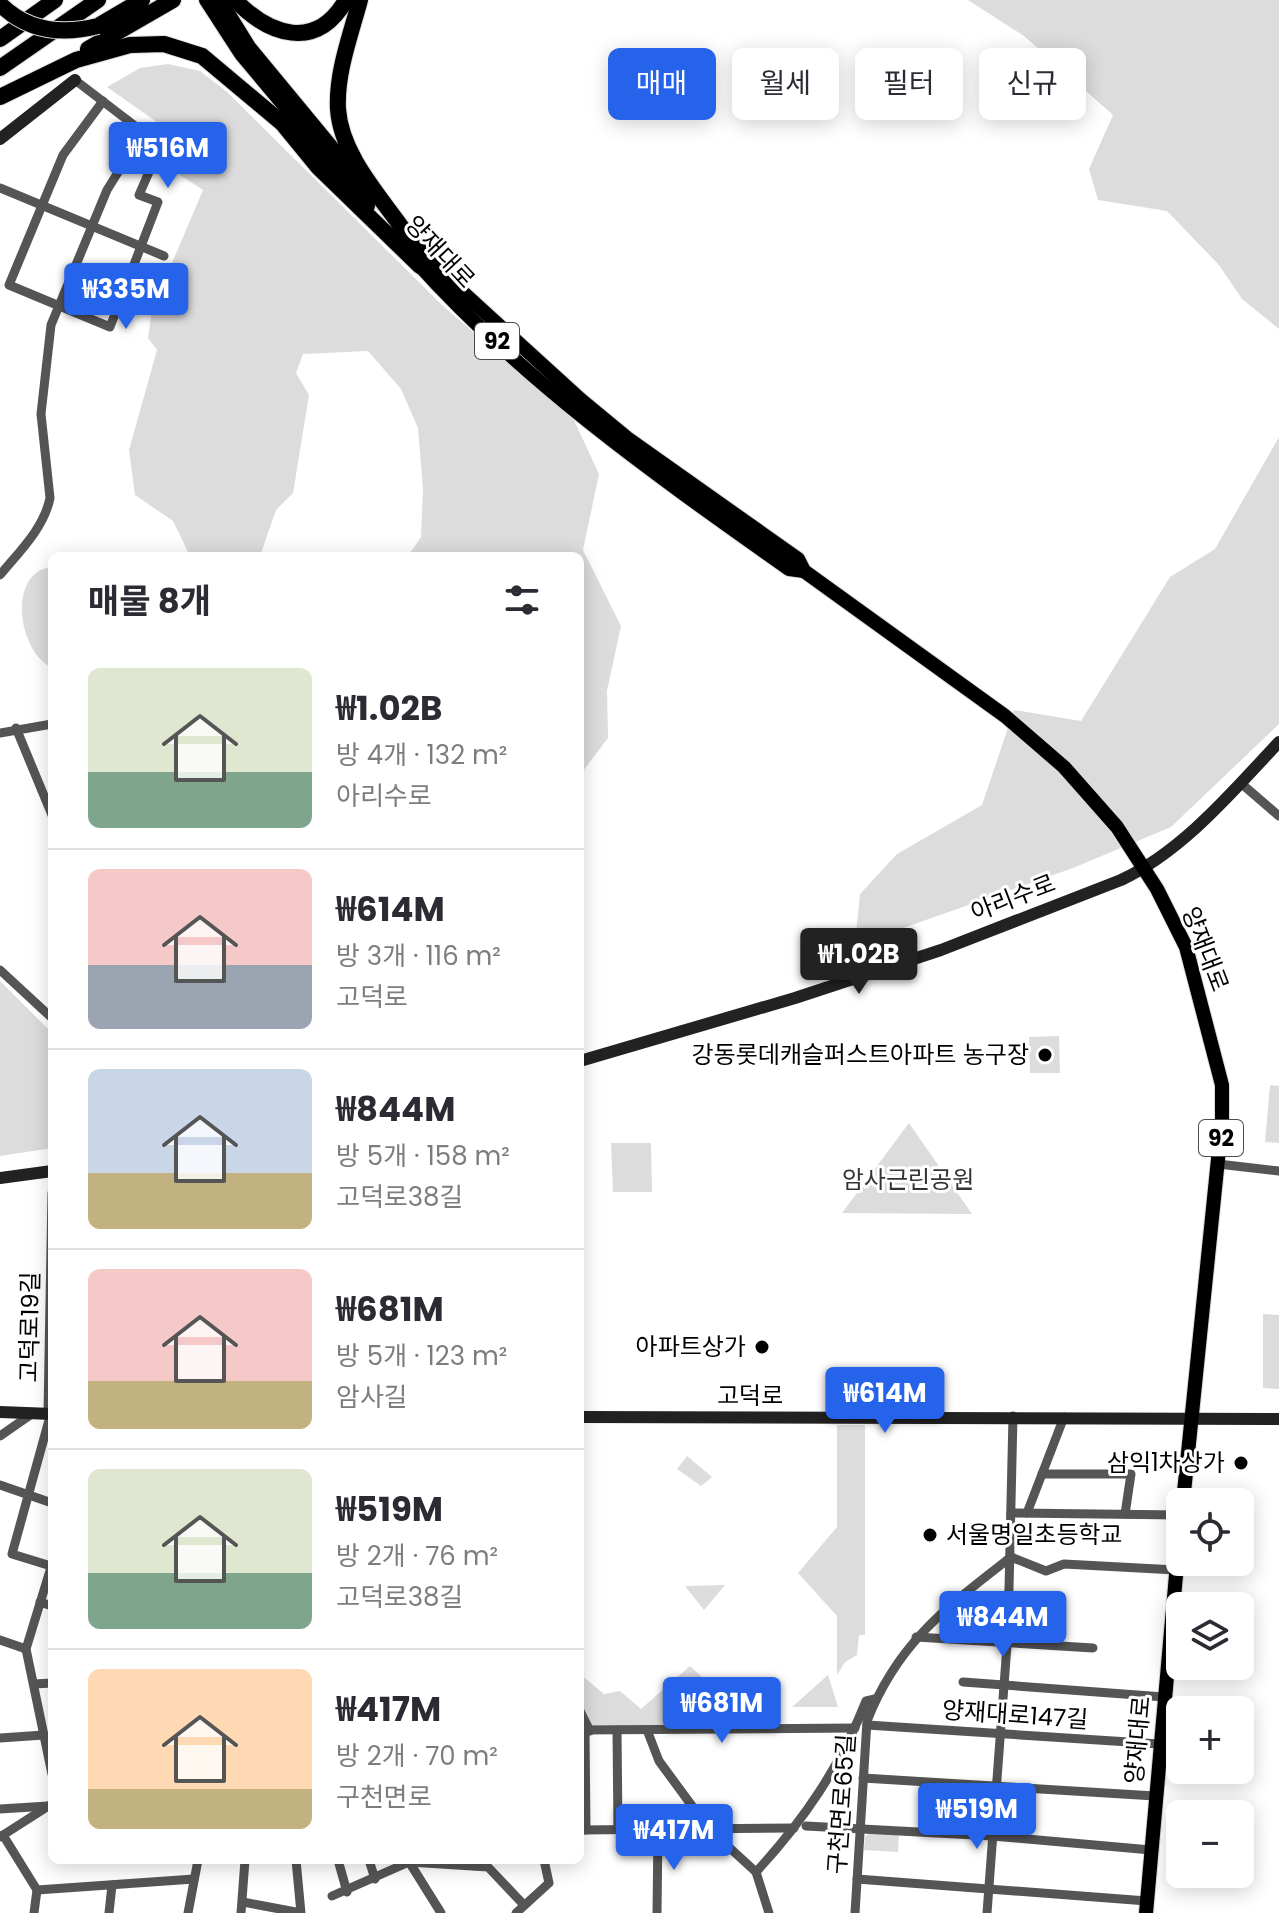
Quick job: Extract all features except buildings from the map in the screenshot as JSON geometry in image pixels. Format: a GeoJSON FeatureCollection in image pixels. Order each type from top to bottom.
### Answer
{"type":"FeatureCollection","features":[{"type":"Feature","properties":{"kind":"highway"},"geometry":{"type":"LineString","coordinates":[[0,39],[55,0]]}},
{"type":"Feature","properties":{"kind":"highway"},"geometry":{"type":"LineString","coordinates":[[0,68],[98,0]]}},
{"type":"Feature","properties":{"kind":"highway"},"geometry":{"type":"LineString","coordinates":[[0,4],[18,18],[48,30],[98,26],[142,0]]}},
{"type":"Feature","properties":{"kind":"highway"},"geometry":{"type":"LineString","coordinates":[[0,97],[125,30],[173,0]]}},
{"type":"Feature","properties":{"kind":"highway"},"geometry":{"type":"LineString","coordinates":[[235,0],[266,27],[292,32],[315,29],[335,15],[346,0]]}},
{"type":"Feature","properties":{"kind":"highway"},"geometry":{"type":"LineString","coordinates":[[360,0],[340,81],[340,123],[350,152],[405,232]]}},
{"type":"Feature","properties":{"kind":"highway"},"geometry":{"type":"LineString","coordinates":[[51,70],[130,45],[164,44],[202,56],[282,123],[318,167],[420,266]]}},
{"type":"Feature","properties":{"kind":"main road","name":"양재대로"},"geometry":{"type":"LineString","coordinates":[[206,0],[420,266],[526,369],[620,449],[789,569],[804,571]]}},
{"type":"Feature","properties":{"kind":"main road","name":"양재대로"},"geometry":{"type":"LineString","coordinates":[[220,0],[245,50],[405,232],[469,299],[627,438],[798,559],[804,571],[1038,742],[1095,799],[1144,869],[1186,947],[1205,1009],[1222,1085],[1218,1164],[1184,1488]]}},
{"type":"Feature","properties":{"kind":"main road"},"geometry":{"type":"LineString","coordinates":[[0,139],[75,80]]}},
{"type":"Feature","properties":{"kind":"main road","name":"아리수로"},"geometry":{"type":"LineString","coordinates":[[584,1060],[927,955],[1121,880],[1144,869],[1243,785],[1279,742]]}},
{"type":"Feature","properties":{"kind":"main road"},"geometry":{"type":"LineString","coordinates":[[0,1178],[48,1172]]}},
{"type":"Feature","properties":{"kind":"main road"},"geometry":{"type":"LineString","coordinates":[[0,1412],[48,1413]]}},
{"type":"Feature","properties":{"kind":"main road","name":"고덕로"},"geometry":{"type":"LineString","coordinates":[[584,1417],[1279,1419]]}},
{"type":"Feature","properties":{"kind":"main road","name":"양재대로"},"geometry":{"type":"LineString","coordinates":[[1146,1907],[1175,1576]]}},
{"type":"Feature","properties":{"kind":"street"},"geometry":{"type":"LineString","coordinates":[[0,575],[47,510],[51,489],[41,414],[51,325],[91,226],[143,132],[75,80]]}},
{"type":"Feature","properties":{"kind":"street"},"geometry":{"type":"LineString","coordinates":[[103,101],[63,155],[9,285],[110,327],[158,202],[139,195],[149,172],[125,160]]}},
{"type":"Feature","properties":{"kind":"street"},"geometry":{"type":"LineString","coordinates":[[0,188],[164,256]]}},
{"type":"Feature","properties":{"kind":"street"},"geometry":{"type":"LineString","coordinates":[[0,733],[48,724]]}},
{"type":"Feature","properties":{"kind":"street"},"geometry":{"type":"LineString","coordinates":[[16,728],[48,805]]}},
{"type":"Feature","properties":{"kind":"street"},"geometry":{"type":"LineString","coordinates":[[1243,785],[1279,816]]}},
{"type":"Feature","properties":{"kind":"street"},"geometry":{"type":"LineString","coordinates":[[0,970],[48,1014]]}},
{"type":"Feature","properties":{"kind":"street"},"geometry":{"type":"LineString","coordinates":[[1218,1164],[1279,1171]]}},
{"type":"Feature","properties":{"kind":"street"},"geometry":{"type":"LineString","coordinates":[[0,1436],[33,1413]]}},
{"type":"Feature","properties":{"kind":"street"},"geometry":{"type":"LineString","coordinates":[[987,1913],[1008,1643],[1013,1416]]}},
{"type":"Feature","properties":{"kind":"street"},"geometry":{"type":"LineString","coordinates":[[1027,1513],[1064,1417]]}},
{"type":"Feature","properties":{"kind":"street","name":"고덕로19길"},"geometry":{"type":"LineString","coordinates":[[48,1421],[12,1554],[48,1564]]}},
{"type":"Feature","properties":{"kind":"street"},"geometry":{"type":"LineString","coordinates":[[1042,1474],[1131,1474],[1125,1514]]}},
{"type":"Feature","properties":{"kind":"street"},"geometry":{"type":"LineString","coordinates":[[0,1485],[48,1502]]}},
{"type":"Feature","properties":{"kind":"street"},"geometry":{"type":"LineString","coordinates":[[1011,1513],[1166,1515]]}},
{"type":"Feature","properties":{"kind":"street"},"geometry":{"type":"LineString","coordinates":[[1011,1557],[1046,1571],[1064,1564],[1166,1569]]}},
{"type":"Feature","properties":{"kind":"street"},"geometry":{"type":"LineString","coordinates":[[756,1872],[794,1828],[845,1755],[866,1701],[875,1699],[916,1637],[1011,1557]]}},
{"type":"Feature","properties":{"kind":"street"},"geometry":{"type":"LineString","coordinates":[[48,1577],[26,1649],[48,1754]]}},
{"type":"Feature","properties":{"kind":"street"},"geometry":{"type":"LineString","coordinates":[[40,1602],[48,1605]]}},
{"type":"Feature","properties":{"kind":"street"},"geometry":{"type":"LineString","coordinates":[[916,1637],[1093,1648]]}},
{"type":"Feature","properties":{"kind":"street"},"geometry":{"type":"LineString","coordinates":[[0,1640],[26,1649]]}},
{"type":"Feature","properties":{"kind":"street"},"geometry":{"type":"LineString","coordinates":[[963,1682],[1164,1697]]}},
{"type":"Feature","properties":{"kind":"street"},"geometry":{"type":"LineString","coordinates":[[34,1684],[48,1683]]}},
{"type":"Feature","properties":{"kind":"street","name":"구천면로65길"},"geometry":{"type":"LineString","coordinates":[[855,1913],[867,1725],[875,1699]]}},
{"type":"Feature","properties":{"kind":"street"},"geometry":{"type":"LineString","coordinates":[[40,1716],[48,1715]]}},
{"type":"Feature","properties":{"kind":"street","name":"양재대로147길"},"geometry":{"type":"LineString","coordinates":[[867,1725],[1160,1744]]}},
{"type":"Feature","properties":{"kind":"street"},"geometry":{"type":"LineString","coordinates":[[584,1734],[617,1730],[855,1728]]}},
{"type":"Feature","properties":{"kind":"street"},"geometry":{"type":"LineString","coordinates":[[617,1730],[618,1830]]}},
{"type":"Feature","properties":{"kind":"street"},"geometry":{"type":"LineString","coordinates":[[647,1730],[659,1761],[709,1829],[756,1872],[769,1913]]}},
{"type":"Feature","properties":{"kind":"street"},"geometry":{"type":"LineString","coordinates":[[0,1738],[44,1735]]}},
{"type":"Feature","properties":{"kind":"street"},"geometry":{"type":"LineString","coordinates":[[863,1778],[1155,1796]]}},
{"type":"Feature","properties":{"kind":"street"},"geometry":{"type":"LineString","coordinates":[[0,1809],[48,1805]]}},
{"type":"Feature","properties":{"kind":"street"},"geometry":{"type":"LineString","coordinates":[[34,1913],[37,1890],[2,1836],[48,1807]]}},
{"type":"Feature","properties":{"kind":"street"},"geometry":{"type":"LineString","coordinates":[[806,1826],[993,1836],[1151,1850]]}},
{"type":"Feature","properties":{"kind":"street"},"geometry":{"type":"LineString","coordinates":[[584,1830],[794,1828]]}},
{"type":"Feature","properties":{"kind":"street"},"geometry":{"type":"LineString","coordinates":[[657,1913],[658,1830]]}},
{"type":"Feature","properties":{"kind":"street"},"geometry":{"type":"LineString","coordinates":[[188,1913],[197,1864]]}},
{"type":"Feature","properties":{"kind":"street"},"geometry":{"type":"LineString","coordinates":[[241,1913],[245,1864]]}},
{"type":"Feature","properties":{"kind":"street"},"geometry":{"type":"LineString","coordinates":[[243,1902],[301,1913],[296,1864]]}},
{"type":"Feature","properties":{"kind":"street"},"geometry":{"type":"LineString","coordinates":[[339,1864],[347,1892]]}},
{"type":"Feature","properties":{"kind":"street"},"geometry":{"type":"LineString","coordinates":[[370,1864],[375,1879]]}},
{"type":"Feature","properties":{"kind":"street"},"geometry":{"type":"LineString","coordinates":[[332,1896],[347,1892],[402,1864]]}},
{"type":"Feature","properties":{"kind":"street"},"geometry":{"type":"LineString","coordinates":[[410,1864],[441,1913]]}},
{"type":"Feature","properties":{"kind":"street"},"geometry":{"type":"LineString","coordinates":[[448,1864],[488,1867],[524,1905]]}},
{"type":"Feature","properties":{"kind":"street"},"geometry":{"type":"LineString","coordinates":[[516,1913],[549,1883],[545,1864]]}},
{"type":"Feature","properties":{"kind":"street"},"geometry":{"type":"LineString","coordinates":[[37,1890],[194,1879]]}},
{"type":"Feature","properties":{"kind":"street"},"geometry":{"type":"LineString","coordinates":[[857,1879],[989,1887],[1146,1907]]}},
{"type":"Feature","properties":{"kind":"street"},"geometry":{"type":"LineString","coordinates":[[109,1913],[112,1885]]}},
{"type":"Feature","properties":{"kind":"green space"},"geometry":{"type":"Polygon","coordinates":[[[968,0],[1279,0],[1279,329],[1242,299],[1219,265],[1167,211],[1098,200],[1089,169],[1113,115],[1086,91],[1086,48],[1038,48],[968,0]]]}},
{"type":"Feature","properties":{"kind":"green space"},"geometry":{"type":"Polygon","coordinates":[[[168,64],[200,71],[227,92],[442,305],[573,418],[599,474],[584,552],[411,552],[421,537],[423,489],[418,428],[401,389],[368,351],[303,354],[296,373],[309,395],[293,493],[276,510],[261,552],[188,552],[173,521],[135,495],[129,450],[157,350],[148,338],[152,310],[203,190],[177,173],[191,146],[107,87],[140,68],[168,64]]]}},
{"type":"Feature","properties":{"kind":"green space"},"geometry":{"type":"Polygon","coordinates":[[[1279,437],[1279,724],[1171,827],[1073,868],[872,939],[856,933],[860,894],[897,854],[982,805],[1014,710],[1081,721],[1170,577],[1215,549],[1279,437]]]}},
{"type":"Feature","properties":{"kind":"green space"},"geometry":{"type":"Polygon","coordinates":[[[584,552],[621,626],[607,691],[608,738],[584,770],[584,552]]]}},
{"type":"Feature","properties":{"kind":"green space"},"geometry":{"type":"Polygon","coordinates":[[[48,568],[48,665],[31,646],[22,613],[28,583],[37,572],[48,568]]]}},
{"type":"Feature","properties":{"kind":"green space"},"geometry":{"type":"Polygon","coordinates":[[[0,981],[48,1029],[48,1149],[0,1156],[0,981]]]}},
{"type":"Feature","properties":{"kind":"green space","name":"강동롯데캐슬퍼스트아파트 농구장"},"geometry":{"type":"Polygon","coordinates":[[[1059,1036],[1060,1073],[1030,1073],[1029,1037],[1059,1036]]]}},
{"type":"Feature","properties":{"kind":"green space"},"geometry":{"type":"Polygon","coordinates":[[[1270,1085],[1279,1086],[1279,1143],[1265,1142],[1270,1085]]]}},
{"type":"Feature","properties":{"kind":"green space","name":"암사근린공원"},"geometry":{"type":"Polygon","coordinates":[[[909,1123],[972,1214],[842,1213],[909,1123]]]}},
{"type":"Feature","properties":{"kind":"green space"},"geometry":{"type":"Polygon","coordinates":[[[611,1143],[651,1143],[652,1192],[613,1192],[611,1143]]]}},
{"type":"Feature","properties":{"kind":"green space"},"geometry":{"type":"Polygon","coordinates":[[[1263,1314],[1279,1315],[1279,1389],[1263,1388],[1263,1314]]]}},
{"type":"Feature","properties":{"kind":"green space"},"geometry":{"type":"Polygon","coordinates":[[[837,1425],[865,1425],[865,1635],[859,1635],[857,1655],[845,1662],[837,1675],[837,1616],[798,1573],[837,1527],[837,1425]]]}},
{"type":"Feature","properties":{"kind":"green space"},"geometry":{"type":"Polygon","coordinates":[[[687,1456],[712,1477],[701,1486],[677,1469],[687,1456]]]}},
{"type":"Feature","properties":{"kind":"green space"},"geometry":{"type":"Polygon","coordinates":[[[725,1585],[704,1610],[685,1586],[725,1585]]]}},
{"type":"Feature","properties":{"kind":"green space"},"geometry":{"type":"Polygon","coordinates":[[[690,1666],[733,1706],[761,1682],[762,1727],[590,1731],[584,1719],[584,1677],[604,1694],[620,1691],[641,1709],[690,1666]]]}},
{"type":"Feature","properties":{"kind":"green space"},"geometry":{"type":"Polygon","coordinates":[[[828,1675],[838,1707],[792,1707],[828,1675]]]}},
{"type":"Feature","properties":{"kind":"green space"},"geometry":{"type":"Polygon","coordinates":[[[871,1832],[899,1834],[898,1852],[864,1850],[865,1837],[871,1832]]]}},
{"type":"Feature","properties":{"kind":"place","name":"강동롯데캐슬퍼스트아파트 농구장"},"geometry":{"type":"Point","coordinates":[1045,1055]}},
{"type":"Feature","properties":{"kind":"place","name":"아파트상가"},"geometry":{"type":"Point","coordinates":[762,1347]}},
{"type":"Feature","properties":{"kind":"place","name":"삼익1차상가"},"geometry":{"type":"Point","coordinates":[1241,1463]}},
{"type":"Feature","properties":{"kind":"place","name":"서울명일초등학교"},"geometry":{"type":"Point","coordinates":[930,1535]}}]}
